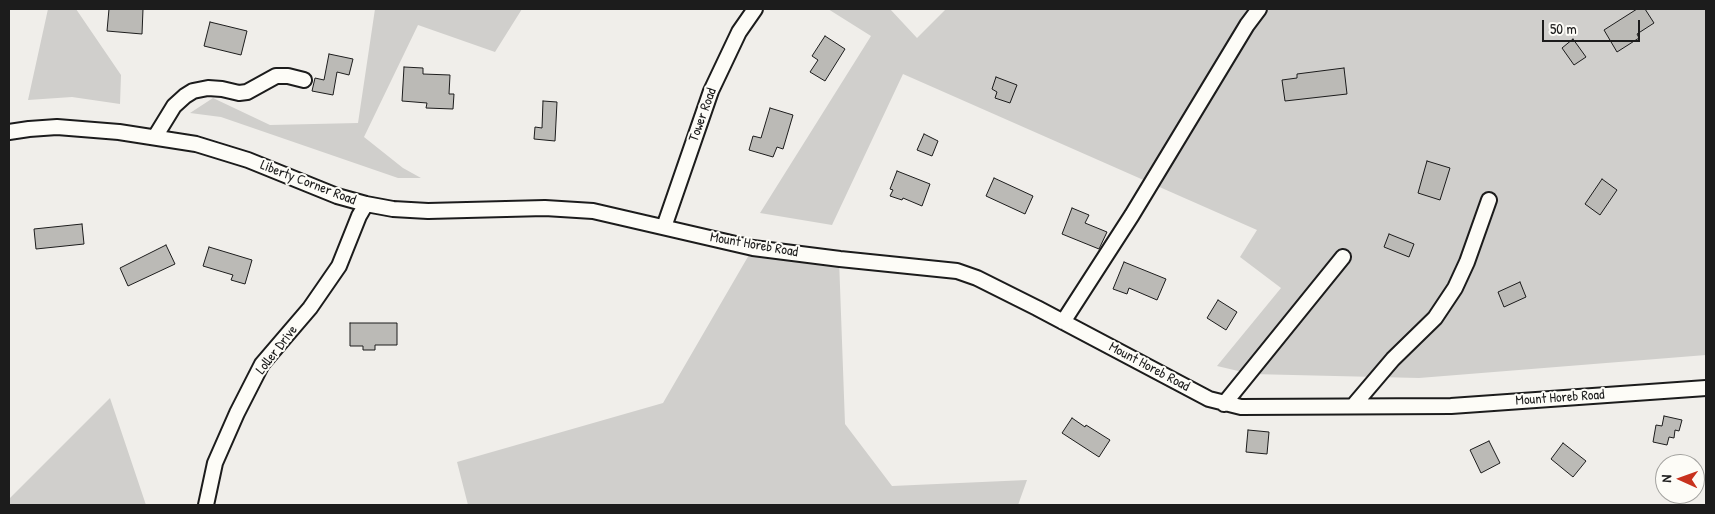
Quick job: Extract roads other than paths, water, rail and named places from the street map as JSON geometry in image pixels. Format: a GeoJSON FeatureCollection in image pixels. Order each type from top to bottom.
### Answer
{"type":"FeatureCollection","features":[{"type":"Feature","properties":{"kind":"street","name":"Tower Road"},"geometry":{"type":"LineString","coordinates":[[664,227],[711,92],[739,32],[755,9]]}},
{"type":"Feature","properties":{"kind":"street"},"geometry":{"type":"LineString","coordinates":[[1063,322],[1127,223],[1247,25],[1259,9]]}},
{"type":"Feature","properties":{"kind":"street"},"geometry":{"type":"LineString","coordinates":[[155,137],[174,106],[193,91],[222,88],[239,93],[247,92],[276,76],[288,76],[304,80]]}},
{"type":"Feature","properties":{"kind":"street","name":"Liberty Corner Road"},"geometry":{"type":"LineString","coordinates":[[9,132],[57,127],[155,137],[196,144],[248,160],[338,196],[366,204],[415,211],[546,208],[611,214]]}},
{"type":"Feature","properties":{"kind":"street"},"geometry":{"type":"LineString","coordinates":[[1353,406],[1393,359],[1436,318],[1455,288],[1467,262],[1489,200]]}},
{"type":"Feature","properties":{"kind":"street","name":"Loller Drive"},"geometry":{"type":"LineString","coordinates":[[206,505],[215,463],[237,413],[262,364],[310,308],[339,266],[359,216],[366,204]]}},
{"type":"Feature","properties":{"kind":"street","name":"Mount Horeb Road"},"geometry":{"type":"LineString","coordinates":[[611,214],[753,248],[957,271],[977,278],[1209,399],[1241,407],[1451,406],[1706,388]]}},
{"type":"Feature","properties":{"kind":"street"},"geometry":{"type":"LineString","coordinates":[[1224,404],[1343,257]]}}]}
